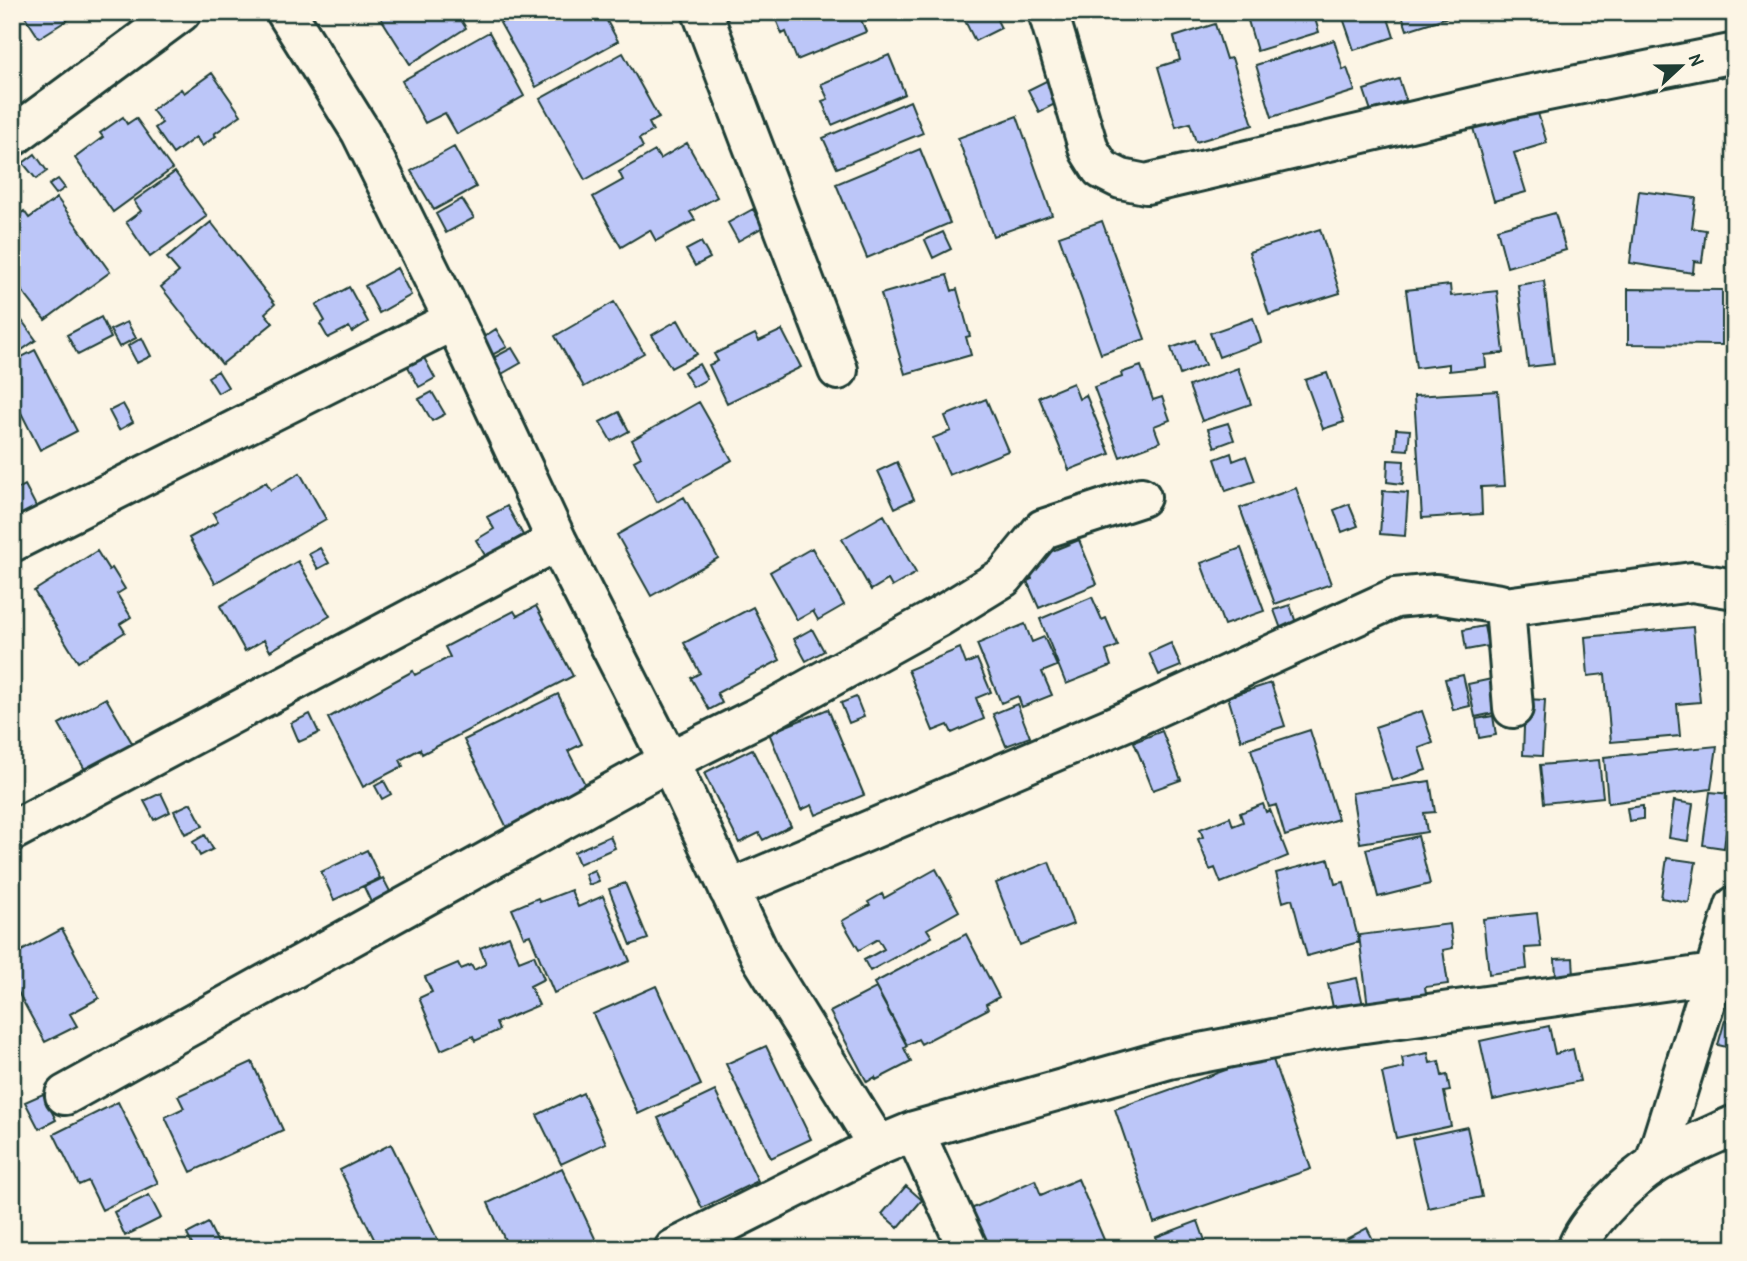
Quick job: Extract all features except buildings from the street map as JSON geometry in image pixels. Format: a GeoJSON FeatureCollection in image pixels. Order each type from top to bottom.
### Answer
{"type":"FeatureCollection","features":[{"type":"Feature","properties":{"kind":"street"},"geometry":{"type":"LineString","coordinates":[[12,137],[181,12]]}},
{"type":"Feature","properties":{"kind":"street"},"geometry":{"type":"LineString","coordinates":[[286,12],[361,132],[454,320],[557,541],[669,761],[761,957],[878,1146]]}},
{"type":"Feature","properties":{"kind":"street"},"geometry":{"type":"LineString","coordinates":[[702,12],[838,370]]}},
{"type":"Feature","properties":{"kind":"street"},"geometry":{"type":"LineString","coordinates":[[1048,12],[1088,150],[1101,169],[1121,179],[1146,184],[1495,102],[1735,53]]}},
{"type":"Feature","properties":{"kind":"street"},"geometry":{"type":"LineString","coordinates":[[12,542],[454,320]]}},
{"type":"Feature","properties":{"kind":"street"},"geometry":{"type":"LineString","coordinates":[[65,1095],[669,761],[760,716],[939,617],[1004,577],[1043,529],[1141,497]]}},
{"type":"Feature","properties":{"kind":"street"},"geometry":{"type":"LineString","coordinates":[[12,831],[557,541]]}},
{"type":"Feature","properties":{"kind":"street"},"geometry":{"type":"LineString","coordinates":[[729,890],[1126,721],[1395,598],[1436,594],[1505,607],[1692,582],[1735,589]]}},
{"type":"Feature","properties":{"kind":"street"},"geometry":{"type":"LineString","coordinates":[[1505,607],[1513,708]]}},
{"type":"Feature","properties":{"kind":"street"},"geometry":{"type":"LineString","coordinates":[[1656,1163],[1735,906]]}},
{"type":"Feature","properties":{"kind":"street"},"geometry":{"type":"LineString","coordinates":[[674,1249],[878,1146],[914,1131],[1182,1056],[1336,1027],[1713,974]]}},
{"type":"Feature","properties":{"kind":"street"},"geometry":{"type":"LineString","coordinates":[[1577,1249],[1581,1237],[1608,1204],[1656,1163],[1735,1125]]}},
{"type":"Feature","properties":{"kind":"street"},"geometry":{"type":"LineString","coordinates":[[914,1131],[968,1249]]}}]}
